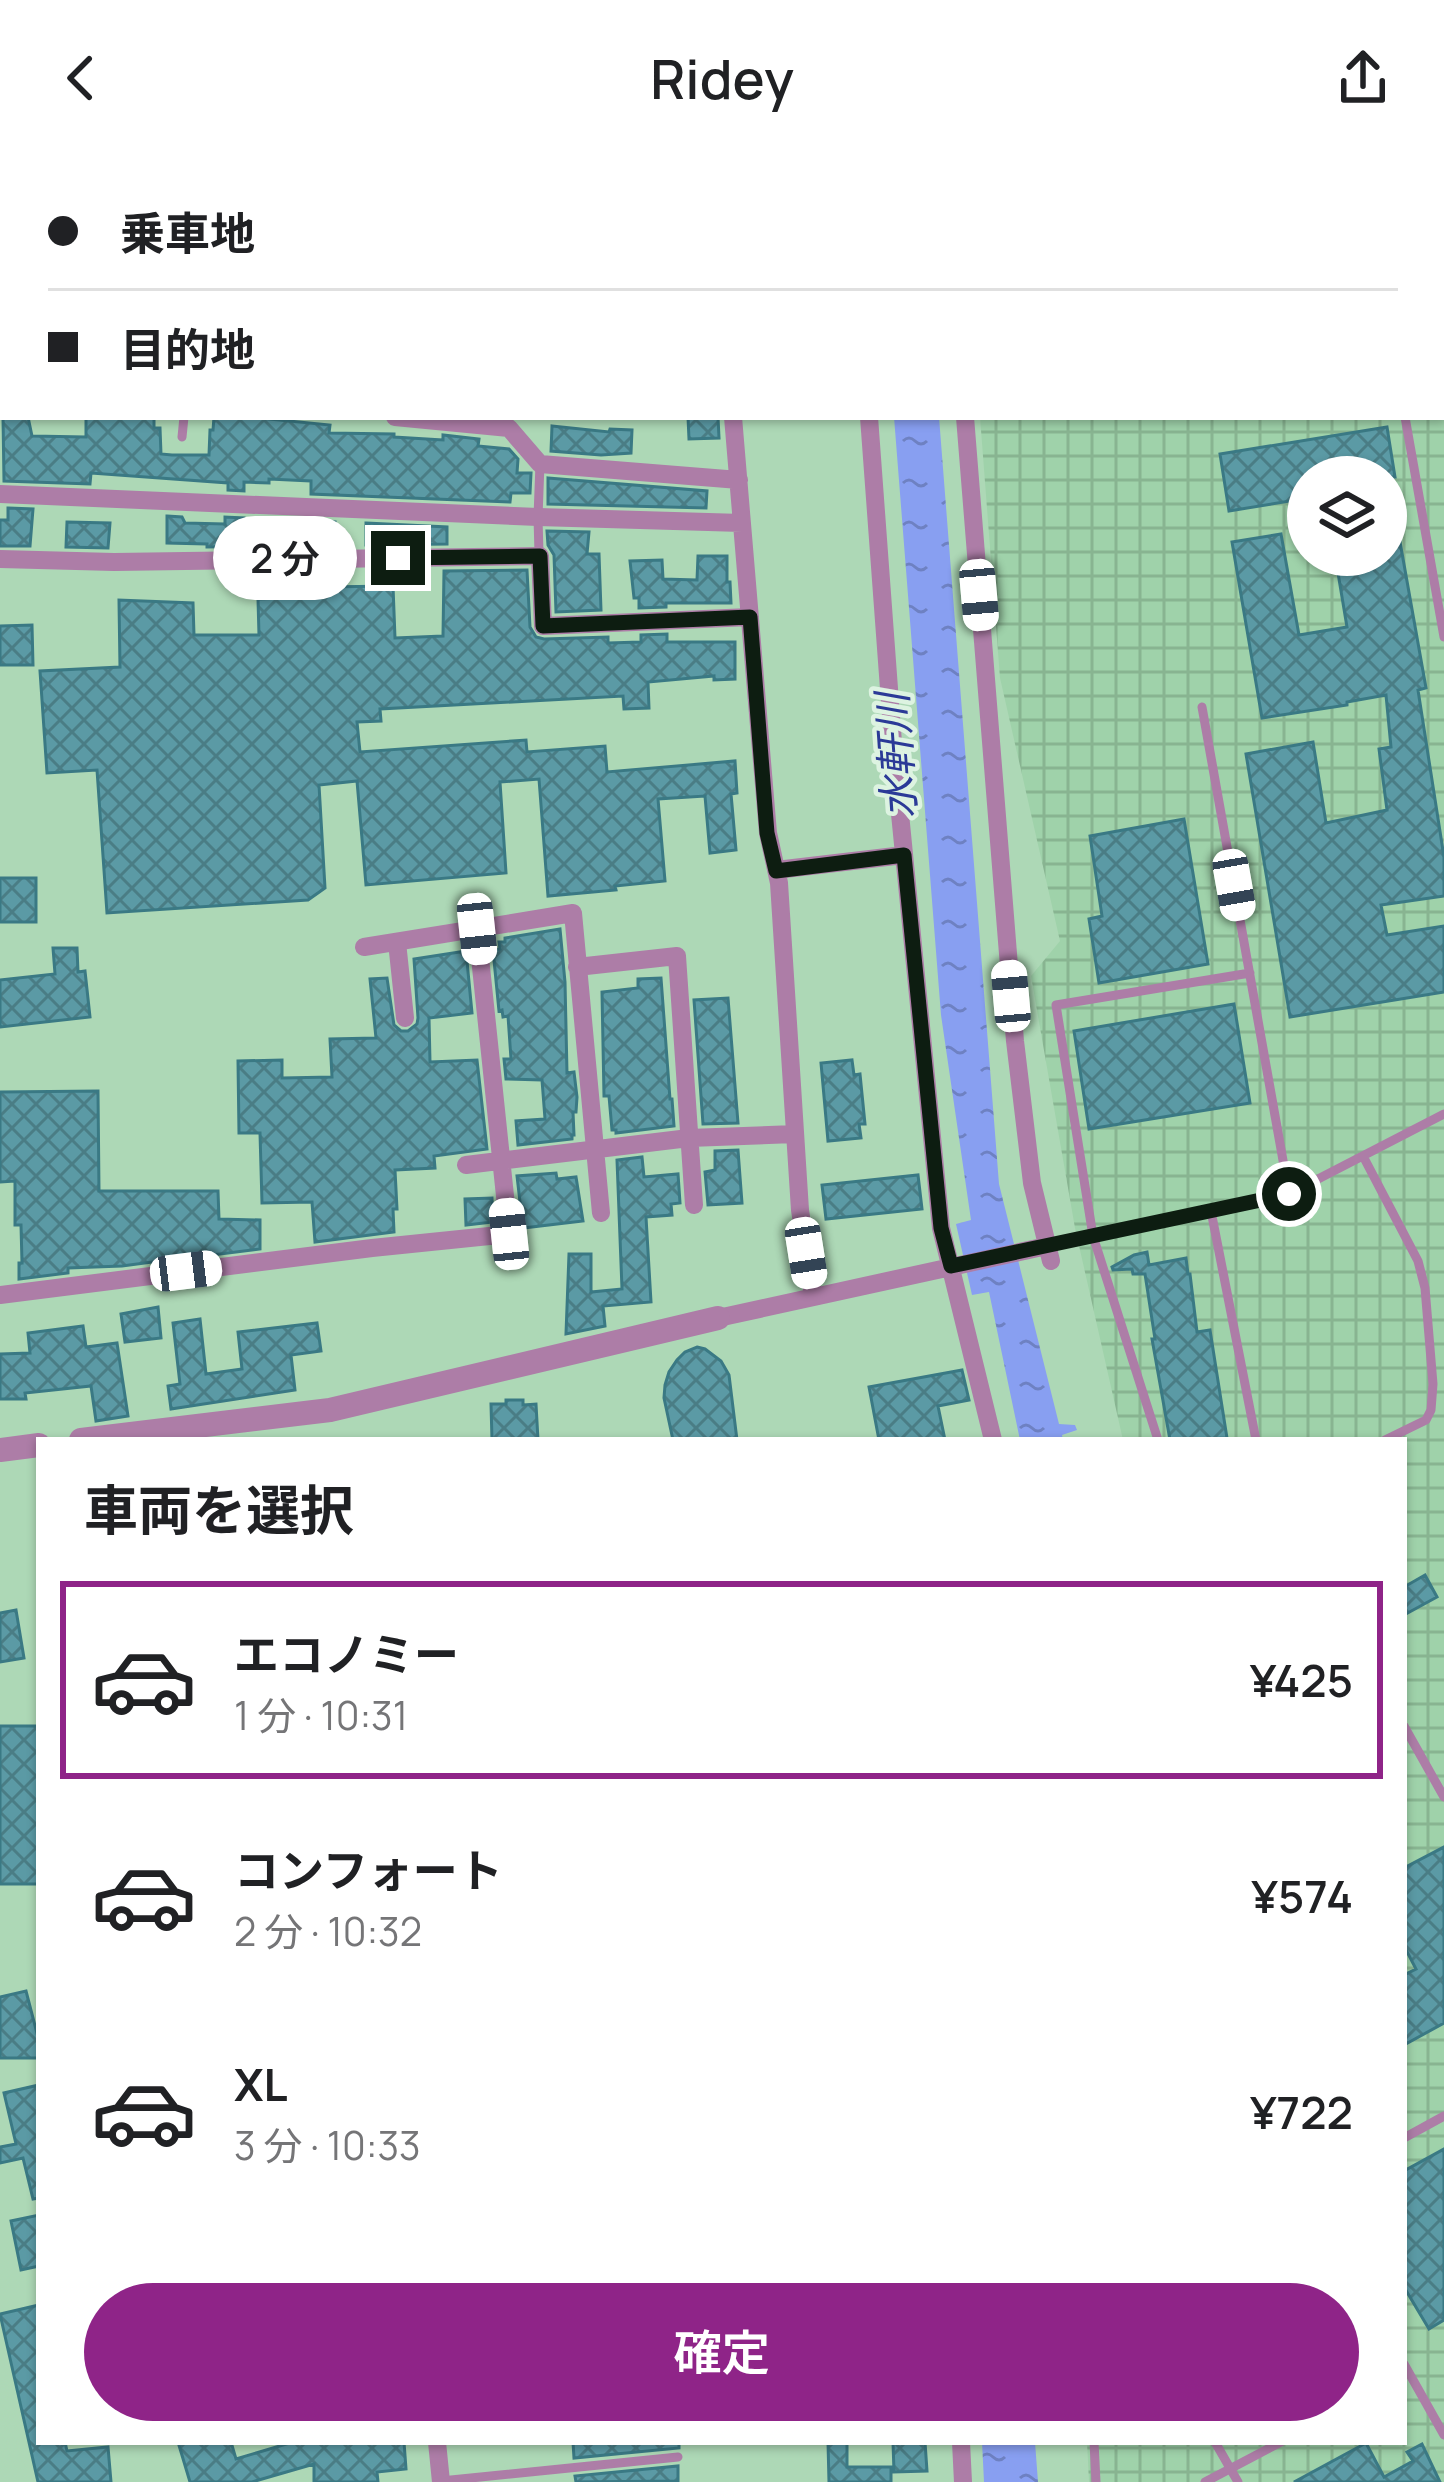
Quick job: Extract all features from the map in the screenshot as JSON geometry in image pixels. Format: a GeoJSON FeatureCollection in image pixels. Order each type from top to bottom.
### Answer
{"type":"FeatureCollection","features":[{"type":"Feature","properties":{"kind":"street"},"geometry":{"type":"LineString","coordinates":[[426,420],[509,428],[540,464],[739,479]]}},
{"type":"Feature","properties":{"kind":"street"},"geometry":{"type":"LineString","coordinates":[[734,420],[767,833],[779,883],[800,1210],[813,1296]]}},
{"type":"Feature","properties":{"kind":"street"},"geometry":{"type":"LineString","coordinates":[[868,420],[941,1228],[957,1265],[992,1437]]}},
{"type":"Feature","properties":{"kind":"street"},"geometry":{"type":"LineString","coordinates":[[105,1437],[330,1409],[813,1296],[957,1265],[1049,1253],[1032,1183],[1015,1041],[965,420]]}},
{"type":"Feature","properties":{"kind":"street"},"geometry":{"type":"LineString","coordinates":[[0,494],[742,523]]}},
{"type":"Feature","properties":{"kind":"street"},"geometry":{"type":"LineString","coordinates":[[0,559],[114,562],[540,556],[543,626],[750,617]]}},
{"type":"Feature","properties":{"kind":"street"},"geometry":{"type":"LineString","coordinates":[[776,871],[904,855]]}},
{"type":"Feature","properties":{"kind":"street"},"geometry":{"type":"LineString","coordinates":[[364,947],[573,913],[601,1213]]}},
{"type":"Feature","properties":{"kind":"street"},"geometry":{"type":"LineString","coordinates":[[0,1294],[509,1234],[477,929]]}},
{"type":"Feature","properties":{"kind":"street"},"geometry":{"type":"LineString","coordinates":[[397,942],[405,1018]]}},
{"type":"Feature","properties":{"kind":"street"},"geometry":{"type":"LineString","coordinates":[[577,967],[677,956],[694,1205]]}},
{"type":"Feature","properties":{"kind":"street"},"geometry":{"type":"LineString","coordinates":[[466,1165],[689,1138],[795,1134]]}},
{"type":"Feature","properties":{"kind":"street"},"geometry":{"type":"LineString","coordinates":[[0,1450],[36,1445]]}},
{"type":"Feature","properties":{"kind":"street"},"geometry":{"type":"LineString","coordinates":[[437,2445],[441,2482]]}},
{"type":"Feature","properties":{"kind":"street"},"geometry":{"type":"LineString","coordinates":[[961,2445],[963,2482]]}},
{"type":"Feature","properties":{"kind":"lane"},"geometry":{"type":"LineString","coordinates":[[182,436],[184,420]]}},
{"type":"Feature","properties":{"kind":"lane"},"geometry":{"type":"LineString","coordinates":[[1406,420],[1444,637]]}},
{"type":"Feature","properties":{"kind":"lane"},"geometry":{"type":"LineString","coordinates":[[540,464],[540,556]]}},
{"type":"Feature","properties":{"kind":"lane"},"geometry":{"type":"LineString","coordinates":[[1202,707],[1289,1194]]}},
{"type":"Feature","properties":{"kind":"lane"},"geometry":{"type":"LineString","coordinates":[[1157,1437],[1093,1236],[1056,1004],[1250,974]]}},
{"type":"Feature","properties":{"kind":"lane"},"geometry":{"type":"LineString","coordinates":[[1049,1253],[1093,1236],[1289,1194],[1444,1114]]}},
{"type":"Feature","properties":{"kind":"lane"},"geometry":{"type":"LineString","coordinates":[[1363,1156],[1418,1261],[1425,1288],[1430,1410],[1426,1420],[1391,1437]]}},
{"type":"Feature","properties":{"kind":"lane"},"geometry":{"type":"LineString","coordinates":[[1211,1211],[1255,1437]]}},
{"type":"Feature","properties":{"kind":"lane"},"geometry":{"type":"LineString","coordinates":[[1407,1731],[1444,1797]]}},
{"type":"Feature","properties":{"kind":"lane"},"geometry":{"type":"LineString","coordinates":[[1407,2136],[1444,2116]]}},
{"type":"Feature","properties":{"kind":"lane"},"geometry":{"type":"LineString","coordinates":[[1407,2373],[1439,2416],[1444,2435]]}},
{"type":"Feature","properties":{"kind":"lane"},"geometry":{"type":"LineString","coordinates":[[1094,2445],[1096,2482]]}},
{"type":"Feature","properties":{"kind":"lane"},"geometry":{"type":"LineString","coordinates":[[1217,2445],[1238,2482]]}},
{"type":"Feature","properties":{"kind":"lane"},"geometry":{"type":"LineString","coordinates":[[1204,2482],[1275,2445]]}},
{"type":"Feature","properties":{"kind":"lane"},"geometry":{"type":"LineString","coordinates":[[441,2482],[678,2457]]}},
{"type":"Feature","properties":{"kind":"shaded area"},"geometry":{"type":"Polygon","coordinates":[[[980,420],[1444,420],[1444,2482],[1089,2482],[1087,2445],[1407,2445],[1407,1437],[1122,1437],[1075,1228],[1031,976],[1060,941],[1000,678],[980,420]]]}},
{"type":"Feature","properties":{"kind":"water"},"geometry":{"type":"Polygon","coordinates":[[[894,420],[939,420],[999,1184],[1059,1424],[1075,1425],[1077,1430],[1062,1437],[1019,1437],[989,1292],[972,1295],[956,1224],[971,1220],[941,1015],[894,420]]]}},
{"type":"Feature","properties":{"kind":"water"},"geometry":{"type":"Polygon","coordinates":[[[982,2445],[1035,2445],[1038,2482],[984,2482],[982,2445]]]}},
{"type":"Feature","properties":{"kind":"building"},"geometry":{"type":"Polygon","coordinates":[[[3,420],[29,420],[32,436],[86,437],[86,420],[154,420],[154,428],[160,428],[161,454],[172,455],[209,455],[214,420],[330,425],[329,433],[443,440],[443,435],[509,449],[518,459],[517,473],[531,473],[530,493],[511,493],[510,502],[311,494],[311,481],[269,479],[269,483],[244,482],[244,491],[228,490],[228,483],[91,473],[90,484],[4,481],[3,420]]]}},
{"type":"Feature","properties":{"kind":"building"},"geometry":{"type":"Polygon","coordinates":[[[688,420],[718,420],[719,438],[689,439],[688,420]]]}},
{"type":"Feature","properties":{"kind":"building"},"geometry":{"type":"Polygon","coordinates":[[[552,426],[632,430],[631,453],[551,451],[552,426]]]}},
{"type":"Feature","properties":{"kind":"building"},"geometry":{"type":"Polygon","coordinates":[[[1387,427],[1392,456],[1287,456],[1287,501],[1229,511],[1220,454],[1387,427]]]}},
{"type":"Feature","properties":{"kind":"building"},"geometry":{"type":"Polygon","coordinates":[[[548,478],[707,491],[706,508],[548,504],[548,478]]]}},
{"type":"Feature","properties":{"kind":"building"},"geometry":{"type":"Polygon","coordinates":[[[8,508],[33,509],[30,546],[0,546],[0,520],[8,520],[8,508]]]}},
{"type":"Feature","properties":{"kind":"building"},"geometry":{"type":"Polygon","coordinates":[[[167,516],[182,517],[185,523],[225,524],[225,517],[335,522],[335,545],[167,543],[167,516]]]}},
{"type":"Feature","properties":{"kind":"building"},"geometry":{"type":"Polygon","coordinates":[[[67,522],[110,523],[108,548],[66,547],[67,522]]]}},
{"type":"Feature","properties":{"kind":"building"},"geometry":{"type":"Polygon","coordinates":[[[366,523],[447,527],[447,544],[366,545],[366,523]]]}},
{"type":"Feature","properties":{"kind":"building"},"geometry":{"type":"Polygon","coordinates":[[[547,531],[589,532],[587,554],[599,554],[601,610],[556,612],[554,555],[547,531]]]}},
{"type":"Feature","properties":{"kind":"building"},"geometry":{"type":"Polygon","coordinates":[[[1281,534],[1299,635],[1347,627],[1338,576],[1406,576],[1426,688],[1418,690],[1444,857],[1444,896],[1381,905],[1387,935],[1444,926],[1444,992],[1290,1017],[1246,754],[1313,742],[1326,823],[1387,810],[1379,749],[1391,747],[1386,695],[1262,718],[1232,542],[1281,534]]]}},
{"type":"Feature","properties":{"kind":"building"},"geometry":{"type":"Polygon","coordinates":[[[698,556],[727,556],[731,603],[639,608],[630,561],[662,560],[663,579],[697,580],[698,556]]]}},
{"type":"Feature","properties":{"kind":"building"},"geometry":{"type":"Polygon","coordinates":[[[527,570],[530,627],[536,637],[608,637],[608,643],[641,642],[641,635],[667,634],[667,642],[735,642],[735,679],[714,680],[714,676],[648,682],[649,708],[624,709],[623,696],[380,709],[381,721],[357,722],[360,752],[526,740],[527,752],[605,746],[607,772],[735,761],[737,793],[731,794],[736,850],[710,853],[705,796],[658,799],[665,881],[548,896],[539,779],[500,782],[506,873],[366,885],[357,781],[319,785],[325,888],[308,900],[107,913],[97,770],[47,773],[40,671],[120,667],[119,600],[193,603],[194,635],[259,635],[258,599],[282,598],[282,573],[321,573],[321,587],[393,586],[395,638],[443,636],[444,571],[527,570]]]}},
{"type":"Feature","properties":{"kind":"building"},"geometry":{"type":"Polygon","coordinates":[[[32,625],[33,665],[0,665],[0,626],[32,625]]]}},
{"type":"Feature","properties":{"kind":"building"},"geometry":{"type":"Polygon","coordinates":[[[1184,819],[1208,964],[1099,983],[1089,919],[1102,916],[1090,836],[1184,819]]]}},
{"type":"Feature","properties":{"kind":"building"},"geometry":{"type":"Polygon","coordinates":[[[0,878],[36,878],[36,922],[0,922],[0,878]]]}},
{"type":"Feature","properties":{"kind":"building"},"geometry":{"type":"Polygon","coordinates":[[[560,929],[567,1073],[574,1072],[577,1097],[574,1135],[518,1145],[516,1121],[545,1119],[542,1080],[506,1079],[504,1059],[511,1059],[508,1016],[499,1011],[493,950],[500,949],[499,942],[505,938],[560,929]]]}},
{"type":"Feature","properties":{"kind":"building"},"geometry":{"type":"Polygon","coordinates":[[[53,948],[77,948],[78,972],[85,971],[90,1017],[0,1027],[0,980],[55,974],[53,948]]]}},
{"type":"Feature","properties":{"kind":"building"},"geometry":{"type":"Polygon","coordinates":[[[466,951],[472,1013],[429,1018],[430,1062],[477,1060],[487,1149],[434,1156],[435,1168],[395,1170],[394,1232],[315,1242],[312,1202],[262,1203],[260,1133],[239,1133],[238,1061],[282,1060],[282,1078],[332,1077],[330,1039],[376,1038],[370,979],[387,978],[394,1025],[408,1031],[418,1018],[414,959],[466,951]]]}},
{"type":"Feature","properties":{"kind":"building"},"geometry":{"type":"Polygon","coordinates":[[[661,978],[674,1126],[616,1133],[609,1096],[604,1096],[602,992],[638,988],[638,979],[661,978]]]}},
{"type":"Feature","properties":{"kind":"building"},"geometry":{"type":"Polygon","coordinates":[[[728,998],[738,1123],[703,1124],[694,1000],[728,998]]]}},
{"type":"Feature","properties":{"kind":"building"},"geometry":{"type":"Polygon","coordinates":[[[1234,1004],[1250,1103],[1089,1129],[1074,1031],[1234,1004]]]}},
{"type":"Feature","properties":{"kind":"building"},"geometry":{"type":"Polygon","coordinates":[[[852,1060],[854,1075],[860,1074],[865,1124],[859,1124],[861,1138],[828,1141],[821,1063],[852,1060]]]}},
{"type":"Feature","properties":{"kind":"building"},"geometry":{"type":"Polygon","coordinates":[[[98,1091],[99,1191],[218,1191],[219,1219],[260,1220],[260,1249],[68,1268],[68,1273],[19,1279],[21,1225],[15,1225],[15,1181],[0,1182],[0,1092],[98,1091]]]}},
{"type":"Feature","properties":{"kind":"building"},"geometry":{"type":"Polygon","coordinates":[[[738,1150],[742,1203],[708,1205],[705,1172],[715,1170],[715,1151],[738,1150]]]}},
{"type":"Feature","properties":{"kind":"building"},"geometry":{"type":"Polygon","coordinates":[[[642,1157],[644,1177],[678,1174],[680,1203],[671,1204],[672,1215],[646,1217],[651,1302],[603,1306],[605,1326],[566,1334],[569,1254],[591,1254],[591,1292],[622,1289],[617,1160],[642,1157]]]}},
{"type":"Feature","properties":{"kind":"building"},"geometry":{"type":"Polygon","coordinates":[[[556,1173],[557,1179],[576,1177],[583,1221],[523,1228],[517,1176],[556,1173]]]}},
{"type":"Feature","properties":{"kind":"building"},"geometry":{"type":"Polygon","coordinates":[[[918,1175],[922,1209],[826,1219],[822,1185],[918,1175]]]}},
{"type":"Feature","properties":{"kind":"building"},"geometry":{"type":"Polygon","coordinates":[[[492,1198],[493,1222],[466,1225],[465,1199],[492,1198]]]}},
{"type":"Feature","properties":{"kind":"building"},"geometry":{"type":"Polygon","coordinates":[[[1147,1252],[1149,1265],[1186,1258],[1197,1332],[1210,1330],[1227,1437],[1169,1437],[1145,1274],[1112,1267],[1147,1252]]]}},
{"type":"Feature","properties":{"kind":"building"},"geometry":{"type":"Polygon","coordinates":[[[158,1307],[161,1338],[125,1342],[121,1314],[158,1307]]]}},
{"type":"Feature","properties":{"kind":"building"},"geometry":{"type":"Polygon","coordinates":[[[200,1319],[206,1374],[242,1369],[238,1332],[317,1323],[321,1351],[291,1355],[295,1390],[171,1409],[168,1386],[180,1384],[173,1323],[200,1319]]]}},
{"type":"Feature","properties":{"kind":"building"},"geometry":{"type":"Polygon","coordinates":[[[83,1326],[86,1347],[117,1343],[128,1416],[96,1421],[91,1386],[25,1393],[26,1399],[0,1399],[0,1354],[30,1353],[28,1333],[83,1326]]]}},
{"type":"Feature","properties":{"kind":"building"},"geometry":{"type":"Polygon","coordinates":[[[705,1349],[721,1361],[729,1375],[737,1437],[672,1437],[665,1385],[685,1352],[705,1349]]]}},
{"type":"Feature","properties":{"kind":"building"},"geometry":{"type":"Polygon","coordinates":[[[962,1370],[969,1400],[938,1406],[944,1437],[878,1437],[869,1387],[962,1370]]]}},
{"type":"Feature","properties":{"kind":"building"},"geometry":{"type":"Polygon","coordinates":[[[506,1400],[523,1400],[523,1405],[536,1404],[538,1437],[492,1437],[491,1404],[506,1404],[506,1400]]]}},
{"type":"Feature","properties":{"kind":"building"},"geometry":{"type":"Polygon","coordinates":[[[1425,1575],[1437,1597],[1407,1613],[1407,1585],[1425,1575]]]}},
{"type":"Feature","properties":{"kind":"building"},"geometry":{"type":"Polygon","coordinates":[[[16,1610],[24,1658],[0,1662],[0,1613],[16,1610]]]}},
{"type":"Feature","properties":{"kind":"building"},"geometry":{"type":"Polygon","coordinates":[[[0,1726],[36,1726],[36,1884],[0,1884],[0,1726]]]}},
{"type":"Feature","properties":{"kind":"building"},"geometry":{"type":"Polygon","coordinates":[[[1444,1847],[1444,2023],[1407,2043],[1407,1974],[1416,1969],[1407,1952],[1407,1866],[1444,1847]]]}},
{"type":"Feature","properties":{"kind":"building"},"geometry":{"type":"Polygon","coordinates":[[[26,1991],[36,2029],[36,2058],[0,2058],[0,1997],[26,1991]]]}},
{"type":"Feature","properties":{"kind":"building"},"geometry":{"type":"Polygon","coordinates":[[[36,2086],[36,2198],[23,2158],[0,2163],[0,2147],[16,2144],[4,2093],[36,2086]]]}},
{"type":"Feature","properties":{"kind":"building"},"geometry":{"type":"Polygon","coordinates":[[[1444,2149],[1444,2320],[1429,2329],[1407,2292],[1407,2169],[1444,2149]]]}},
{"type":"Feature","properties":{"kind":"building"},"geometry":{"type":"Polygon","coordinates":[[[36,2216],[36,2267],[21,2270],[11,2221],[36,2216]]]}},
{"type":"Feature","properties":{"kind":"building"},"geometry":{"type":"Polygon","coordinates":[[[36,2306],[36,2445],[66,2445],[67,2451],[108,2447],[111,2482],[38,2482],[0,2314],[36,2306]]]}},
{"type":"Feature","properties":{"kind":"building"},"geometry":{"type":"Polygon","coordinates":[[[1422,2444],[1440,2482],[1294,2482],[1362,2445],[1367,2445],[1384,2477],[1413,2461],[1407,2452],[1422,2444]]]}},
{"type":"Feature","properties":{"kind":"building"},"geometry":{"type":"Polygon","coordinates":[[[179,2445],[232,2445],[236,2459],[283,2445],[404,2445],[406,2469],[377,2472],[378,2482],[314,2482],[314,2464],[252,2482],[190,2482],[179,2445]]]}},
{"type":"Feature","properties":{"kind":"building"},"geometry":{"type":"Polygon","coordinates":[[[573,2445],[679,2445],[679,2448],[574,2458],[573,2445]]]}},
{"type":"Feature","properties":{"kind":"building"},"geometry":{"type":"Polygon","coordinates":[[[828,2445],[847,2445],[847,2467],[891,2467],[891,2482],[829,2482],[828,2445]]]}},
{"type":"Feature","properties":{"kind":"building"},"geometry":{"type":"Polygon","coordinates":[[[893,2445],[925,2445],[927,2471],[894,2472],[893,2445]]]}},
{"type":"Feature","properties":{"kind":"building"},"geometry":{"type":"Polygon","coordinates":[[[678,2466],[678,2481],[576,2482],[575,2476],[678,2466]]]}},
{"type":"Feature","properties":{"kind":"route"},"geometry":{"type":"LineString","coordinates":[[398,558],[540,556],[543,626],[750,617],[767,833],[776,871],[904,855],[941,1228],[951,1266],[1289,1194]]}},
{"type":"Feature","properties":{"kind":"water label","name":"水軒川"},"geometry":{"type":"Point","coordinates":[896,756]}}]}
